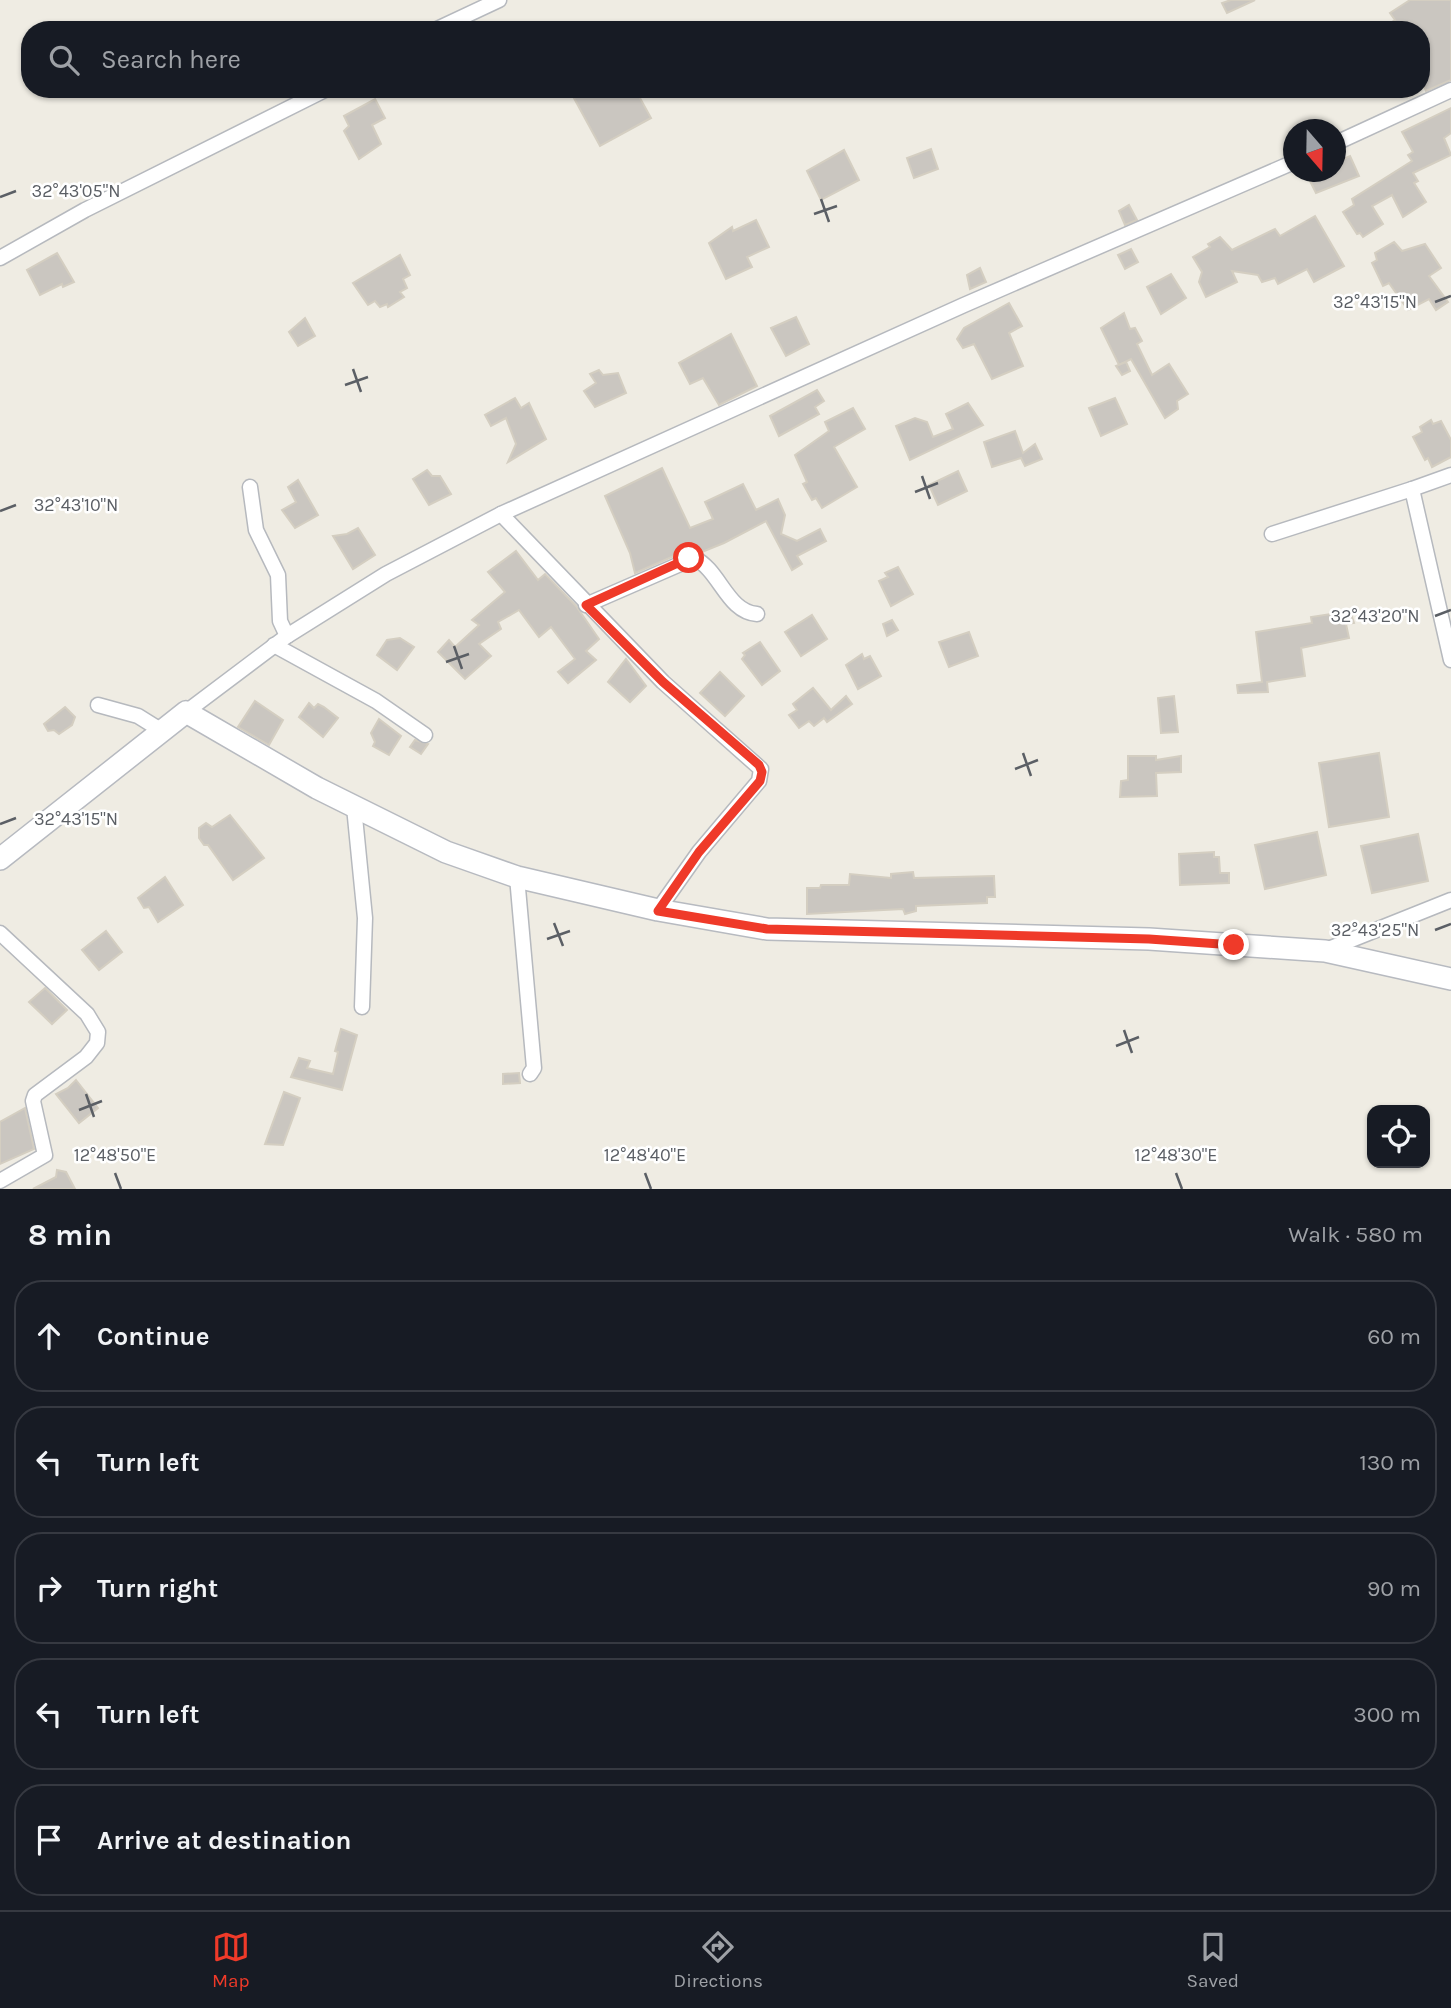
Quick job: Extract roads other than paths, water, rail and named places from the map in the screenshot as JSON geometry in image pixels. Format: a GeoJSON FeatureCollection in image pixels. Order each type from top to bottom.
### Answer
{"type":"FeatureCollection","features":[{"type":"Feature","properties":{"kind":"main road"},"geometry":{"type":"LineString","coordinates":[[0,859],[186,712],[354,807],[446,852],[517,877],[658,911],[767,929],[1149,939],[1325,951],[1451,979]]}},
{"type":"Feature","properties":{"kind":"street"},"geometry":{"type":"LineString","coordinates":[[454,21],[499,0]]}},
{"type":"Feature","properties":{"kind":"street"},"geometry":{"type":"LineString","coordinates":[[1346,138],[1451,90]]}},
{"type":"Feature","properties":{"kind":"street"},"geometry":{"type":"LineString","coordinates":[[0,258],[85,210],[309,98]]}},
{"type":"Feature","properties":{"kind":"street"},"geometry":{"type":"LineString","coordinates":[[186,712],[287,636],[386,574],[500,514],[964,305],[1283,166]]}},
{"type":"Feature","properties":{"kind":"street"},"geometry":{"type":"LineString","coordinates":[[1272,534],[1451,475]]}},
{"type":"Feature","properties":{"kind":"street"},"geometry":{"type":"LineString","coordinates":[[250,486],[256,530],[278,575],[280,621],[287,636]]}},
{"type":"Feature","properties":{"kind":"street"},"geometry":{"type":"LineString","coordinates":[[1412,489],[1451,660]]}},
{"type":"Feature","properties":{"kind":"street"},"geometry":{"type":"LineString","coordinates":[[500,514],[663,682],[759,765],[762,772],[760,781],[699,852],[658,911]]}},
{"type":"Feature","properties":{"kind":"street"},"geometry":{"type":"LineString","coordinates":[[586,605],[694,558],[711,572],[741,610],[757,614]]}},
{"type":"Feature","properties":{"kind":"street"},"geometry":{"type":"LineString","coordinates":[[274,645],[367,695],[425,735]]}},
{"type":"Feature","properties":{"kind":"street"},"geometry":{"type":"LineString","coordinates":[[98,705],[138,716],[162,732]]}},
{"type":"Feature","properties":{"kind":"street"},"geometry":{"type":"LineString","coordinates":[[354,807],[365,918],[362,1007]]}},
{"type":"Feature","properties":{"kind":"street"},"geometry":{"type":"LineString","coordinates":[[517,877],[534,1068],[530,1074]]}},
{"type":"Feature","properties":{"kind":"street"},"geometry":{"type":"LineString","coordinates":[[1325,951],[1451,900]]}},
{"type":"Feature","properties":{"kind":"street"},"geometry":{"type":"LineString","coordinates":[[0,933],[87,1014],[98,1032],[97,1043],[86,1057],[35,1095],[33,1101],[46,1149],[45,1155],[0,1181]]}}]}
